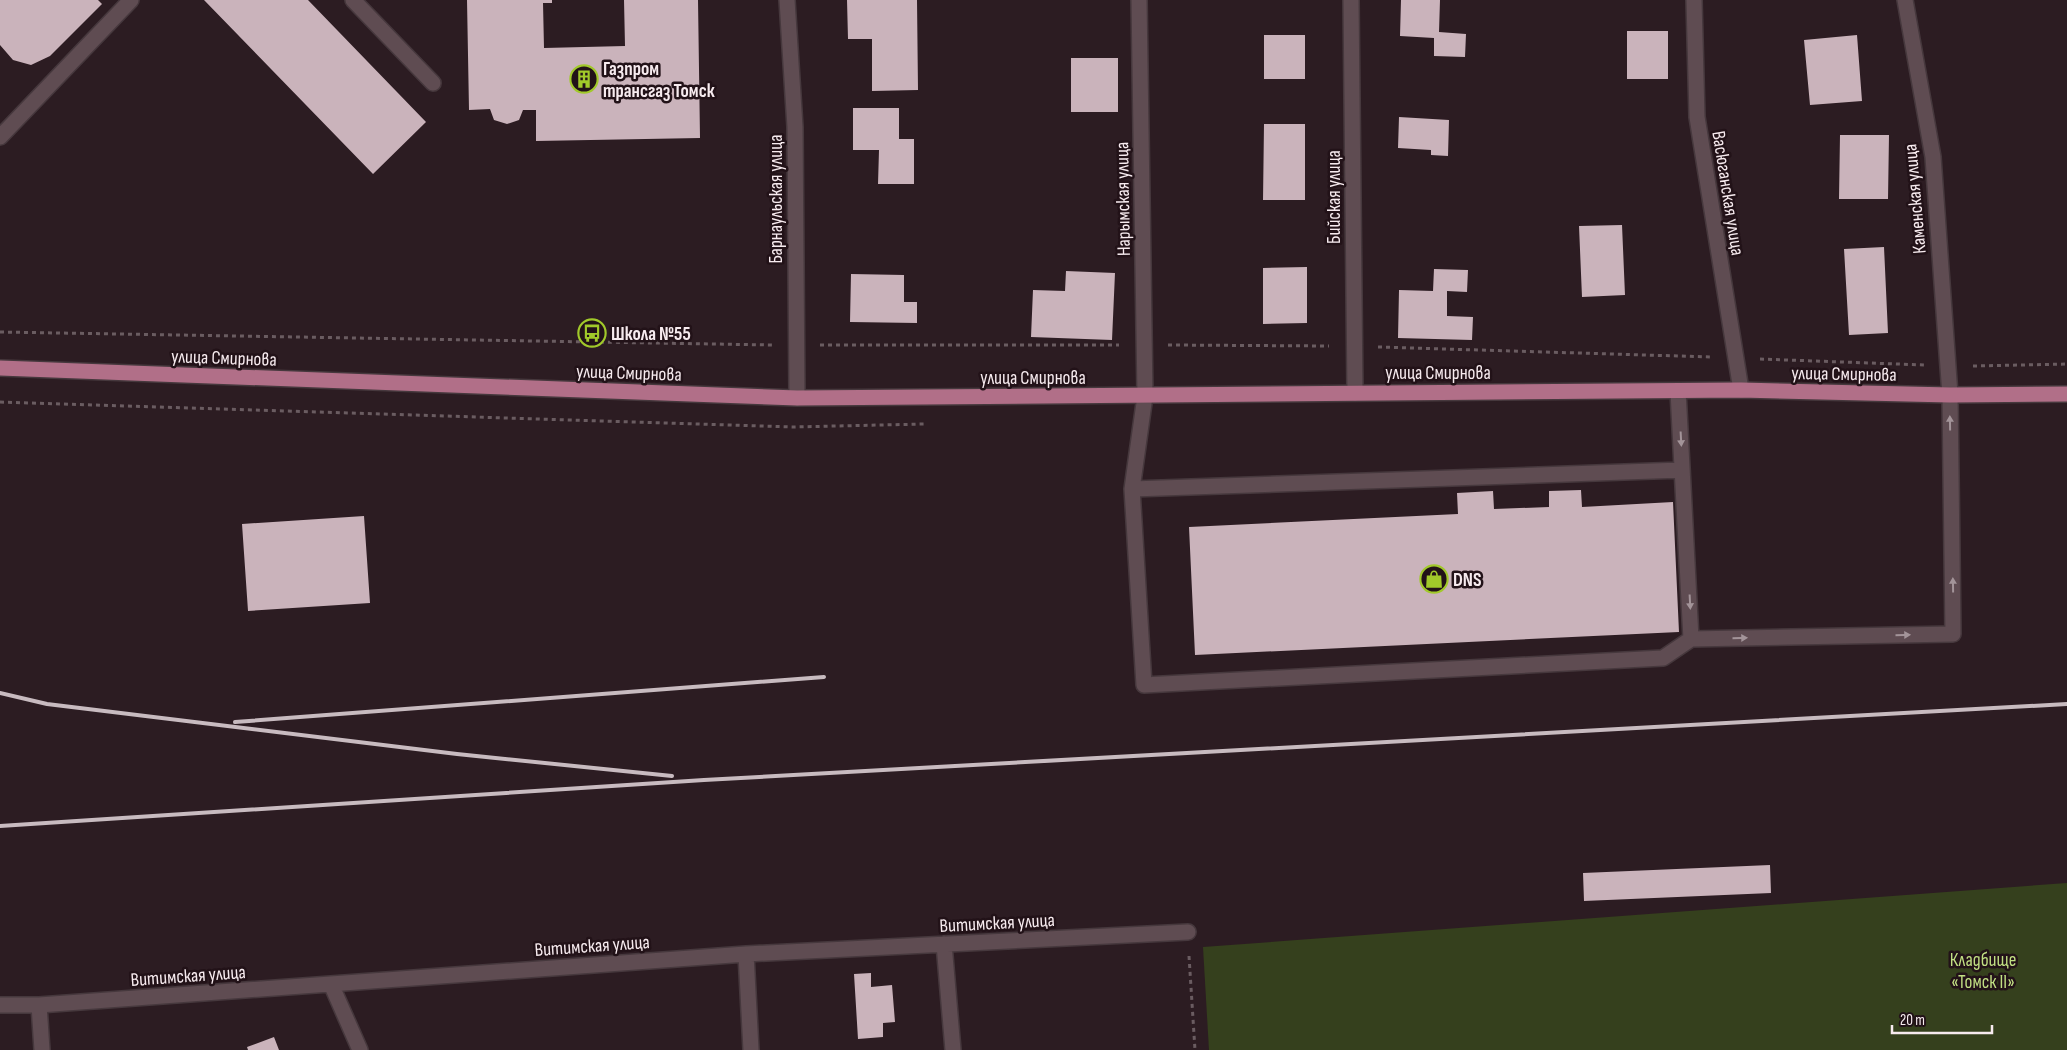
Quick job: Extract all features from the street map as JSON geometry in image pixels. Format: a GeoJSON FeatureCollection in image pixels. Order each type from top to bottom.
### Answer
{"type":"FeatureCollection","features":[{"type":"Feature","properties":{"kind":"main road","name":"улица Смирнова"},"geometry":{"type":"LineString","coordinates":[[0,368],[797,398],[1741,390],[1950,395],[2067,394]]}},
{"type":"Feature","properties":{"kind":"street"},"geometry":{"type":"LineString","coordinates":[[0,137],[132,0]]}},
{"type":"Feature","properties":{"kind":"street"},"geometry":{"type":"LineString","coordinates":[[353,0],[433,83]]}},
{"type":"Feature","properties":{"kind":"street","name":"Барнаульская улица"},"geometry":{"type":"LineString","coordinates":[[787,0],[795,127],[797,398]]}},
{"type":"Feature","properties":{"kind":"street","name":"Нарымская улица"},"geometry":{"type":"LineString","coordinates":[[1140,0],[1145,396],[1132,489],[1144,685],[1664,658],[1692,639]]}},
{"type":"Feature","properties":{"kind":"street","name":"Бийская улица"},"geometry":{"type":"LineString","coordinates":[[1351,0],[1355,393]]}},
{"type":"Feature","properties":{"kind":"street","name":"Васюганская улица"},"geometry":{"type":"LineString","coordinates":[[1694,0],[1697,117],[1741,390]]}},
{"type":"Feature","properties":{"kind":"street","name":"Каменская улица"},"geometry":{"type":"LineString","coordinates":[[1692,639],[1953,634],[1950,395],[1933,157],[1905,0]]}},
{"type":"Feature","properties":{"kind":"street"},"geometry":{"type":"LineString","coordinates":[[1678,391],[1692,639]]}},
{"type":"Feature","properties":{"kind":"street"},"geometry":{"type":"LineString","coordinates":[[1132,489],[1682,470]]}},
{"type":"Feature","properties":{"kind":"street","name":"Витимская улица"},"geometry":{"type":"LineString","coordinates":[[0,1005],[39,1006],[746,954],[1188,932]]}},
{"type":"Feature","properties":{"kind":"street"},"geometry":{"type":"LineString","coordinates":[[944,944],[953,1050]]}},
{"type":"Feature","properties":{"kind":"street"},"geometry":{"type":"LineString","coordinates":[[746,954],[751,1050]]}},
{"type":"Feature","properties":{"kind":"street"},"geometry":{"type":"LineString","coordinates":[[331,984],[360,1050]]}},
{"type":"Feature","properties":{"kind":"street"},"geometry":{"type":"LineString","coordinates":[[39,1006],[42,1050]]}},
{"type":"Feature","properties":{"kind":"path"},"geometry":{"type":"LineString","coordinates":[[0,332],[796,345]]}},
{"type":"Feature","properties":{"kind":"path"},"geometry":{"type":"LineString","coordinates":[[1948,366],[2067,364]]}},
{"type":"Feature","properties":{"kind":"path"},"geometry":{"type":"LineString","coordinates":[[1188,932],[1195,1050]]}},
{"type":"Feature","properties":{"kind":"green space","name":"Кладбище «Томск II»"},"geometry":{"type":"Polygon","coordinates":[[[2067,883],[2067,1050],[1209,1050],[1203,947],[2067,883]]]}},
{"type":"Feature","properties":{"kind":"building"},"geometry":{"type":"Polygon","coordinates":[[[0,0],[98,0],[102,4],[50,56],[31,65],[13,60],[0,45],[0,0]]]}},
{"type":"Feature","properties":{"kind":"building"},"geometry":{"type":"Polygon","coordinates":[[[204,0],[308,0],[426,122],[373,174],[204,0]]]}},
{"type":"Feature","properties":{"kind":"building","name":"Газпром трансгаз Томск"},"geometry":{"type":"Polygon","coordinates":[[[467,0],[552,0],[552,3],[543,3],[544,48],[625,46],[624,0],[698,0],[700,138],[536,141],[536,110],[523,110],[519,120],[507,124],[494,120],[490,109],[469,110],[467,0]]]}},
{"type":"Feature","properties":{"kind":"building"},"geometry":{"type":"Polygon","coordinates":[[[847,0],[917,0],[918,90],[872,91],[872,39],[848,39],[847,0]]]}},
{"type":"Feature","properties":{"kind":"building"},"geometry":{"type":"Polygon","coordinates":[[[1401,0],[1440,0],[1439,32],[1466,34],[1465,57],[1434,56],[1434,38],[1400,36],[1401,0]]]}},
{"type":"Feature","properties":{"kind":"building"},"geometry":{"type":"Polygon","coordinates":[[[1627,31],[1668,31],[1668,79],[1627,79],[1627,31]]]}},
{"type":"Feature","properties":{"kind":"building"},"geometry":{"type":"Polygon","coordinates":[[[1264,35],[1305,35],[1305,79],[1264,79],[1264,35]]]}},
{"type":"Feature","properties":{"kind":"building"},"geometry":{"type":"Polygon","coordinates":[[[1857,35],[1862,101],[1810,105],[1804,40],[1857,35]]]}},
{"type":"Feature","properties":{"kind":"building"},"geometry":{"type":"Polygon","coordinates":[[[1071,58],[1118,58],[1118,112],[1071,112],[1071,58]]]}},
{"type":"Feature","properties":{"kind":"building"},"geometry":{"type":"Polygon","coordinates":[[[853,108],[899,108],[899,139],[914,139],[914,184],[878,184],[879,150],[853,150],[853,108]]]}},
{"type":"Feature","properties":{"kind":"building"},"geometry":{"type":"Polygon","coordinates":[[[1399,117],[1449,120],[1448,156],[1431,155],[1431,150],[1398,148],[1399,117]]]}},
{"type":"Feature","properties":{"kind":"building"},"geometry":{"type":"Polygon","coordinates":[[[1264,124],[1305,124],[1305,200],[1263,200],[1264,124]]]}},
{"type":"Feature","properties":{"kind":"building"},"geometry":{"type":"Polygon","coordinates":[[[1840,135],[1889,135],[1888,199],[1839,199],[1840,135]]]}},
{"type":"Feature","properties":{"kind":"building"},"geometry":{"type":"Polygon","coordinates":[[[1622,225],[1625,295],[1582,297],[1579,226],[1622,225]]]}},
{"type":"Feature","properties":{"kind":"building"},"geometry":{"type":"Polygon","coordinates":[[[1884,247],[1888,333],[1849,335],[1844,249],[1884,247]]]}},
{"type":"Feature","properties":{"kind":"building"},"geometry":{"type":"Polygon","coordinates":[[[1307,267],[1307,323],[1263,324],[1263,268],[1307,267]]]}},
{"type":"Feature","properties":{"kind":"building"},"geometry":{"type":"Polygon","coordinates":[[[1434,269],[1468,270],[1467,292],[1447,291],[1447,316],[1473,317],[1472,340],[1398,338],[1399,290],[1433,291],[1434,269]]]}},
{"type":"Feature","properties":{"kind":"building"},"geometry":{"type":"Polygon","coordinates":[[[1066,271],[1115,273],[1112,340],[1031,337],[1033,290],[1065,291],[1066,271]]]}},
{"type":"Feature","properties":{"kind":"building"},"geometry":{"type":"Polygon","coordinates":[[[851,274],[904,275],[904,302],[917,302],[917,323],[850,322],[851,274]]]}},
{"type":"Feature","properties":{"kind":"building","name":"DNS"},"geometry":{"type":"Polygon","coordinates":[[[1581,490],[1582,507],[1673,502],[1679,632],[1195,655],[1189,527],[1458,514],[1457,493],[1493,491],[1494,509],[1549,507],[1549,491],[1581,490]]]}},
{"type":"Feature","properties":{"kind":"building"},"geometry":{"type":"Polygon","coordinates":[[[364,516],[370,603],[248,611],[242,524],[364,516]]]}},
{"type":"Feature","properties":{"kind":"building"},"geometry":{"type":"Polygon","coordinates":[[[1770,865],[1771,893],[1584,901],[1583,873],[1770,865]]]}},
{"type":"Feature","properties":{"kind":"building"},"geometry":{"type":"Polygon","coordinates":[[[871,973],[871,987],[892,985],[895,1022],[883,1023],[883,1037],[858,1039],[854,974],[871,973]]]}},
{"type":"Feature","properties":{"kind":"building"},"geometry":{"type":"Polygon","coordinates":[[[274,1037],[279,1050],[248,1050],[247,1047],[274,1037]]]}},
{"type":"Feature","properties":{"kind":"railway"},"geometry":{"type":"LineString","coordinates":[[235,722],[824,677]]}},
{"type":"Feature","properties":{"kind":"railway"},"geometry":{"type":"LineString","coordinates":[[0,693],[47,704],[457,754],[672,776]]}},
{"type":"Feature","properties":{"kind":"railway"},"geometry":{"type":"LineString","coordinates":[[0,826],[704,780],[2067,704]]}},
{"type":"Feature","properties":{"kind":"place","name":"Газпром трансгаз Томск"},"geometry":{"type":"Point","coordinates":[584,79]}},
{"type":"Feature","properties":{"kind":"place","name":"Школа №55"},"geometry":{"type":"Point","coordinates":[592,333]}},
{"type":"Feature","properties":{"kind":"place","name":"DNS"},"geometry":{"type":"Point","coordinates":[1434,579]}}]}
